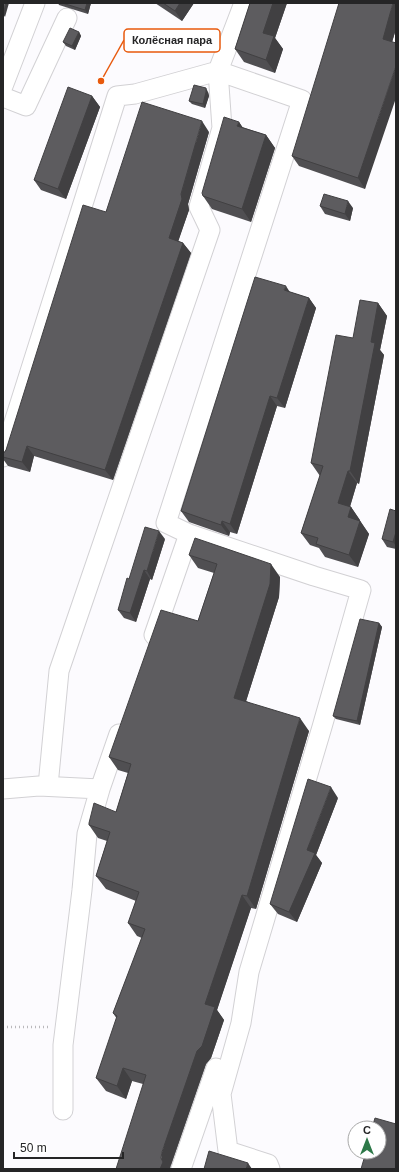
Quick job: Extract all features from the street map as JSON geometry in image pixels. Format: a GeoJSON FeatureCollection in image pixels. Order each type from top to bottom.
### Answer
{"type":"FeatureCollection","features":[{"type":"Feature","properties":{"kind":"lane"},"geometry":{"type":"LineString","coordinates":[[3,86],[35,3]]}},
{"type":"Feature","properties":{"kind":"lane"},"geometry":{"type":"LineString","coordinates":[[48,786],[58,671],[210,230],[199,207],[222,128],[218,71],[244,3]]}},
{"type":"Feature","properties":{"kind":"lane"},"geometry":{"type":"LineString","coordinates":[[3,97],[26,106],[67,18]]}},
{"type":"Feature","properties":{"kind":"lane"},"geometry":{"type":"LineString","coordinates":[[3,457],[117,96],[135,94],[218,71],[302,100],[166,523],[189,534],[314,576],[361,590],[320,735],[249,972],[181,1169]]}},
{"type":"Feature","properties":{"kind":"lane"},"geometry":{"type":"LineString","coordinates":[[147,654],[189,534]]}},
{"type":"Feature","properties":{"kind":"lane"},"geometry":{"type":"LineString","coordinates":[[63,1110],[63,1044],[82,890],[87,834],[100,790],[126,714]]}},
{"type":"Feature","properties":{"kind":"lane"},"geometry":{"type":"LineString","coordinates":[[3,789],[48,786],[100,790]]}},
{"type":"Feature","properties":{"kind":"lane"},"geometry":{"type":"LineString","coordinates":[[249,972],[241,1023],[221,1094],[228,1151],[268,1164],[270,1169]]}},
{"type":"Feature","properties":{"kind":"path"},"geometry":{"type":"LineString","coordinates":[[3,1027],[65,1028]]}},
{"type":"Feature","properties":{"kind":"building"},"geometry":{"type":"Polygon","coordinates":[[[3,3],[6,3],[3,11],[3,3]]]}},
{"type":"Feature","properties":{"kind":"building"},"geometry":{"type":"Polygon","coordinates":[[[62,3],[87,3],[85,10],[62,3]]]}},
{"type":"Feature","properties":{"kind":"building"},"geometry":{"type":"Polygon","coordinates":[[[163,3],[180,3],[175,11],[163,3]]]}},
{"type":"Feature","properties":{"kind":"building"},"geometry":{"type":"Polygon","coordinates":[[[250,3],[273,3],[263,33],[274,36],[266,60],[235,49],[250,3]]]}},
{"type":"Feature","properties":{"kind":"building"},"geometry":{"type":"Polygon","coordinates":[[[339,3],[393,3],[383,39],[396,43],[396,66],[358,178],[292,156],[339,3]]]}},
{"type":"Feature","properties":{"kind":"building"},"geometry":{"type":"Polygon","coordinates":[[[70,28],[79,32],[72,46],[63,42],[70,28]]]}},
{"type":"Feature","properties":{"kind":"building"},"geometry":{"type":"Polygon","coordinates":[[[194,85],[206,88],[203,104],[189,101],[194,85]]]}},
{"type":"Feature","properties":{"kind":"building"},"geometry":{"type":"Polygon","coordinates":[[[68,87],[92,96],[58,189],[34,180],[68,87]]]}},
{"type":"Feature","properties":{"kind":"building"},"geometry":{"type":"Polygon","coordinates":[[[142,102],[202,121],[181,194],[182,199],[169,238],[183,243],[105,470],[27,446],[22,462],[3,457],[83,205],[106,212],[142,102]]]}},
{"type":"Feature","properties":{"kind":"building"},"geometry":{"type":"Polygon","coordinates":[[[224,117],[239,122],[237,126],[266,135],[242,209],[203,196],[202,193],[224,117]]]}},
{"type":"Feature","properties":{"kind":"building"},"geometry":{"type":"Polygon","coordinates":[[[324,194],[348,201],[345,214],[320,206],[324,194]]]}},
{"type":"Feature","properties":{"kind":"building"},"geometry":{"type":"Polygon","coordinates":[[[255,277],[286,286],[284,290],[309,298],[277,398],[270,396],[230,524],[222,521],[221,525],[181,511],[255,277]]]}},
{"type":"Feature","properties":{"kind":"building"},"geometry":{"type":"Polygon","coordinates":[[[360,300],[378,303],[371,342],[375,343],[350,471],[348,471],[338,503],[351,507],[348,517],[360,521],[349,555],[316,544],[318,538],[301,533],[323,466],[311,463],[336,335],[353,338],[360,300]]]}},
{"type":"Feature","properties":{"kind":"building"},"geometry":{"type":"Polygon","coordinates":[[[390,509],[396,511],[396,532],[393,542],[382,539],[390,509]]]}},
{"type":"Feature","properties":{"kind":"building"},"geometry":{"type":"Polygon","coordinates":[[[145,527],[159,531],[147,571],[144,570],[130,613],[118,610],[127,578],[129,579],[145,527]]]}},
{"type":"Feature","properties":{"kind":"building"},"geometry":{"type":"Polygon","coordinates":[[[195,538],[271,564],[270,584],[234,698],[300,718],[247,896],[242,895],[205,1004],[215,1007],[202,1046],[197,1051],[162,1152],[161,1158],[163,1162],[160,1169],[116,1169],[146,1075],[123,1068],[117,1086],[96,1078],[117,1016],[113,1013],[145,929],[128,923],[139,892],[96,876],[110,832],[89,825],[89,823],[94,803],[116,812],[131,764],[109,757],[161,610],[198,621],[217,564],[189,555],[195,538]]]}},
{"type":"Feature","properties":{"kind":"building"},"geometry":{"type":"Polygon","coordinates":[[[360,619],[379,623],[357,721],[333,716],[360,619]]]}},
{"type":"Feature","properties":{"kind":"building"},"geometry":{"type":"Polygon","coordinates":[[[308,779],[331,787],[307,850],[315,853],[289,912],[270,904],[308,779]]]}},
{"type":"Feature","properties":{"kind":"building"},"geometry":{"type":"Polygon","coordinates":[[[387,1121],[396,1124],[396,1169],[361,1169],[364,1160],[387,1160],[387,1121]]]}},
{"type":"Feature","properties":{"kind":"building"},"geometry":{"type":"Polygon","coordinates":[[[209,1151],[248,1163],[246,1169],[204,1169],[209,1151]]]}},
{"type":"Feature","properties":{"kind":"place","name":"Колёсная пара"},"geometry":{"type":"Point","coordinates":[101,81]}}]}
